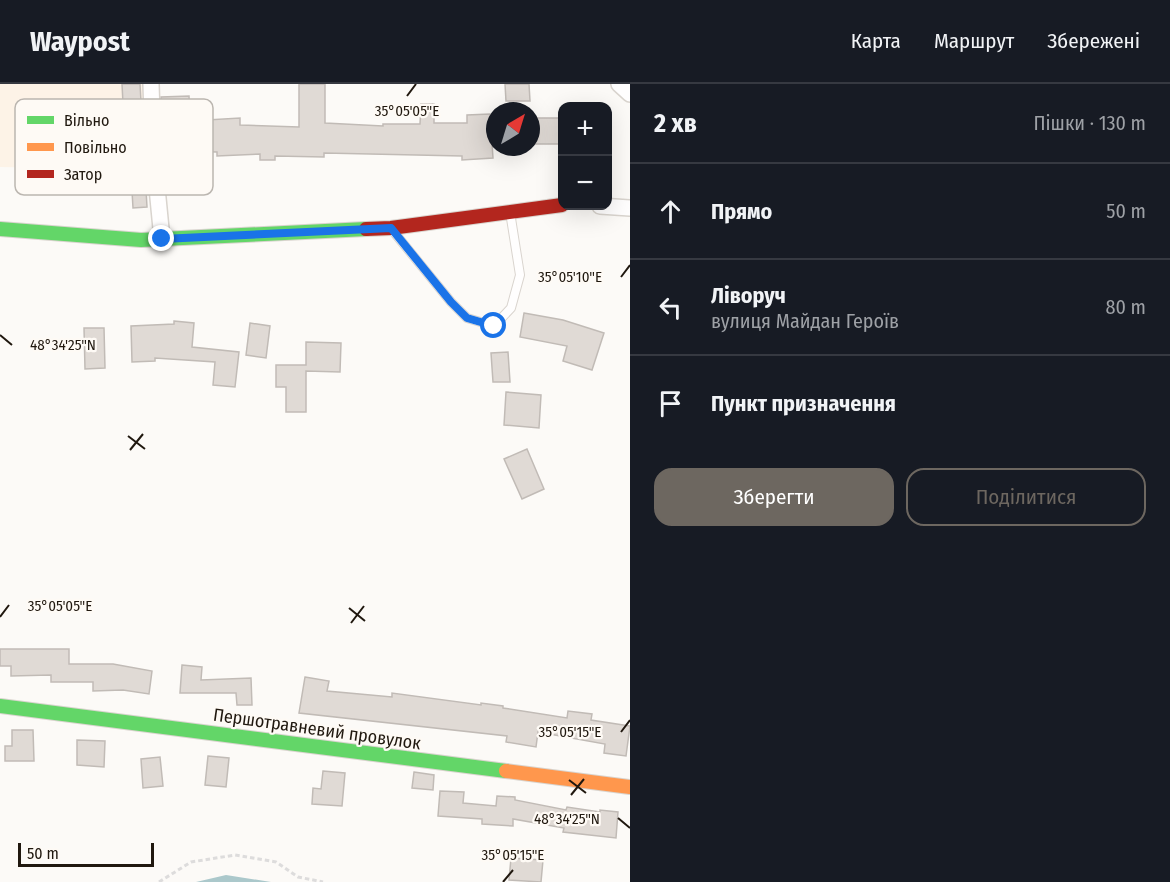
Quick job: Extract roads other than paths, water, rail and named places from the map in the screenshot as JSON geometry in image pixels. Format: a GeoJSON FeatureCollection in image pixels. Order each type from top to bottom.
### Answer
{"type":"FeatureCollection","features":[{"type":"Feature","properties":{"kind":"street"},"geometry":{"type":"LineString","coordinates":[[151,84],[151,99]]}},
{"type":"Feature","properties":{"kind":"street"},"geometry":{"type":"LineString","coordinates":[[619,84],[630,94]]}},
{"type":"Feature","properties":{"kind":"street"},"geometry":{"type":"LineString","coordinates":[[158,195],[162,239]]}},
{"type":"Feature","properties":{"kind":"street"},"geometry":{"type":"LineString","coordinates":[[0,229],[141,240],[391,228],[558,205]]}},
{"type":"Feature","properties":{"kind":"street"},"geometry":{"type":"LineString","coordinates":[[612,207],[630,208]]}},
{"type":"Feature","properties":{"kind":"street","name":"Першотравневий провулок"},"geometry":{"type":"LineString","coordinates":[[0,706],[630,787]]}},
{"type":"Feature","properties":{"kind":"lane"},"geometry":{"type":"LineString","coordinates":[[391,228],[451,302],[467,318],[494,326],[511,308],[520,275],[510,211]]}},
{"type":"Feature","properties":{"kind":"water"},"geometry":{"type":"Polygon","coordinates":[[[226,875],[271,882],[196,882],[226,875]]]}}]}
